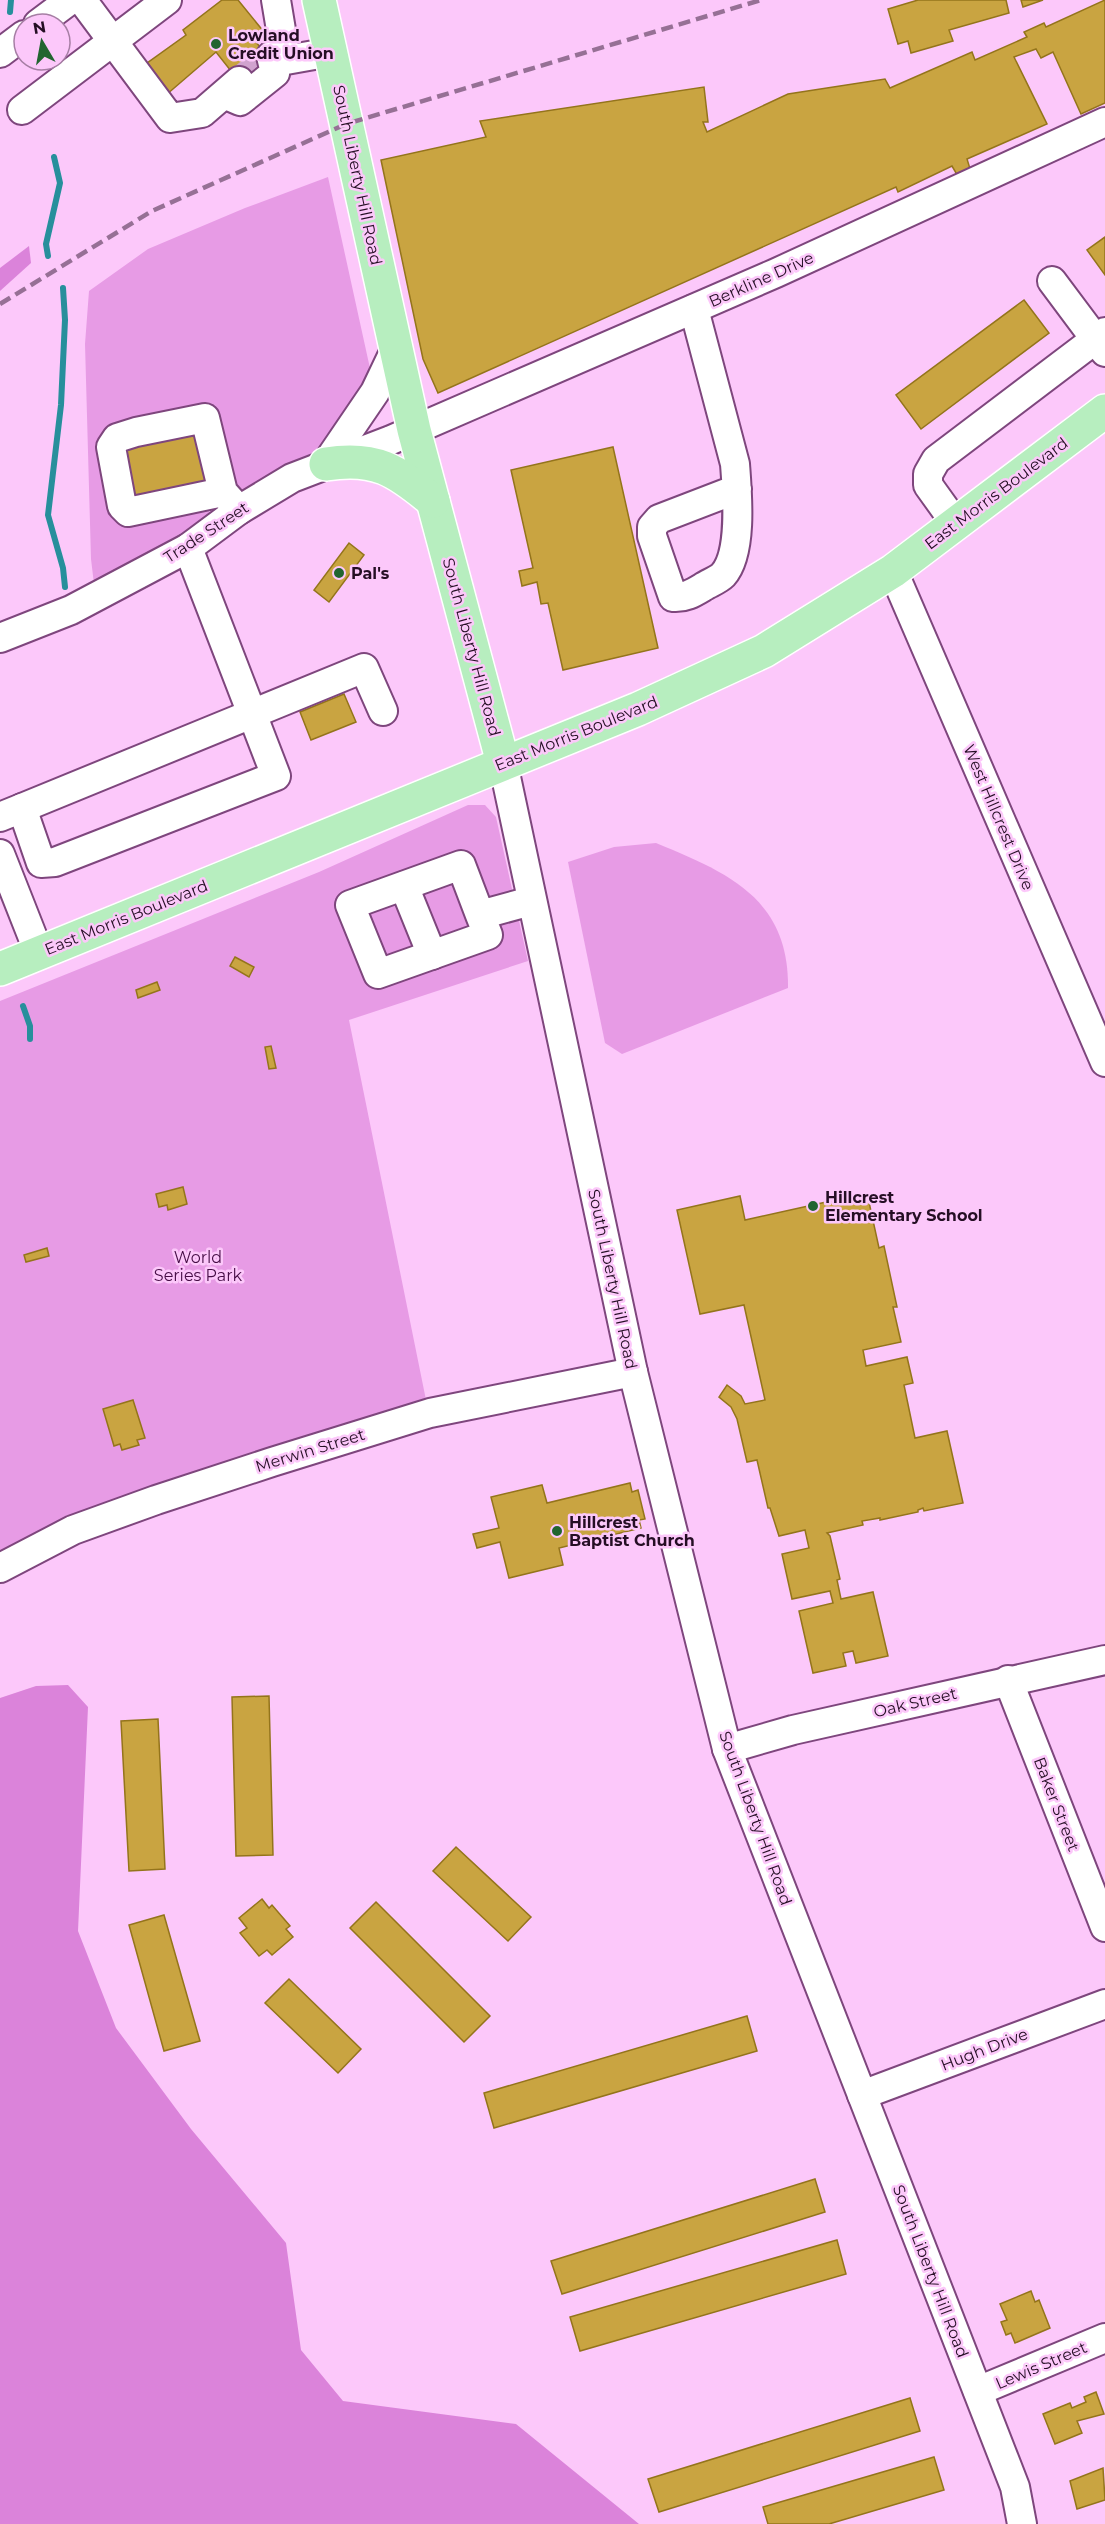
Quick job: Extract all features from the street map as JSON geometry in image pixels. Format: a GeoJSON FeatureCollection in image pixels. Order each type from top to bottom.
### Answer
{"type":"FeatureCollection","features":[{"type":"Feature","properties":{"kind":"main road","name":"South Liberty Hill Road"},"geometry":{"type":"LineString","coordinates":[[319,0],[414,430],[503,763]]}},
{"type":"Feature","properties":{"kind":"main road","name":"East Morris Boulevard"},"geometry":{"type":"LineString","coordinates":[[0,969],[638,709],[764,651],[893,572],[1105,411]]}},
{"type":"Feature","properties":{"kind":"main road"},"geometry":{"type":"LineString","coordinates":[[326,464],[348,460],[370,463],[403,476],[433,501]]}},
{"type":"Feature","properties":{"kind":"street"},"geometry":{"type":"LineString","coordinates":[[54,12],[70,0]]}},
{"type":"Feature","properties":{"kind":"street"},"geometry":{"type":"LineString","coordinates":[[82,0],[170,118],[202,112],[255,68],[331,52]]}},
{"type":"Feature","properties":{"kind":"street"},"geometry":{"type":"LineString","coordinates":[[22,110],[167,0]]}},
{"type":"Feature","properties":{"kind":"street"},"geometry":{"type":"LineString","coordinates":[[255,68],[276,0]]}},
{"type":"Feature","properties":{"kind":"street","name":"Berkline Drive"},"geometry":{"type":"LineString","coordinates":[[414,430],[776,273],[1105,122]]}},
{"type":"Feature","properties":{"kind":"street"},"geometry":{"type":"LineString","coordinates":[[956,524],[928,485],[928,474],[936,460],[1102,341],[1052,281]]}},
{"type":"Feature","properties":{"kind":"street"},"geometry":{"type":"LineString","coordinates":[[693,309],[735,464],[737,489]]}},
{"type":"Feature","properties":{"kind":"street"},"geometry":{"type":"LineString","coordinates":[[326,464],[375,392],[396,348]]}},
{"type":"Feature","properties":{"kind":"street","name":"Trade Street"},"geometry":{"type":"LineString","coordinates":[[0,638],[71,610],[188,548],[231,501],[414,430]]}},
{"type":"Feature","properties":{"kind":"street"},"geometry":{"type":"LineString","coordinates":[[188,548],[252,714],[276,776],[55,862],[41,863],[11,812],[252,714],[364,668],[383,711]]}},
{"type":"Feature","properties":{"kind":"street","name":"West Hillcrest Drive"},"geometry":{"type":"LineString","coordinates":[[893,572],[1105,1062]]}},
{"type":"Feature","properties":{"kind":"street","name":"South Liberty Hill Road"},"geometry":{"type":"LineString","coordinates":[[503,763],[633,1372],[727,1749],[1015,2487],[1022,2524]]}},
{"type":"Feature","properties":{"kind":"street"},"geometry":{"type":"LineString","coordinates":[[0,854],[39,953]]}},
{"type":"Feature","properties":{"kind":"street"},"geometry":{"type":"LineString","coordinates":[[461,865],[488,935],[378,974],[350,905],[404,886],[461,865]]}},
{"type":"Feature","properties":{"kind":"street"},"geometry":{"type":"LineString","coordinates":[[404,886],[432,955]]}},
{"type":"Feature","properties":{"kind":"street"},"geometry":{"type":"LineString","coordinates":[[480,915],[531,901]]}},
{"type":"Feature","properties":{"kind":"street","name":"Merwin Street"},"geometry":{"type":"LineString","coordinates":[[0,1568],[74,1530],[156,1500],[430,1413],[633,1372]]}},
{"type":"Feature","properties":{"kind":"street","name":"Oak Street"},"geometry":{"type":"LineString","coordinates":[[727,1749],[793,1730],[1105,1660]]}},
{"type":"Feature","properties":{"kind":"street","name":"Baker Street"},"geometry":{"type":"LineString","coordinates":[[1008,1680],[1105,1927]]}},
{"type":"Feature","properties":{"kind":"street","name":"Hugh Drive"},"geometry":{"type":"LineString","coordinates":[[862,2095],[1105,2004]]}},
{"type":"Feature","properties":{"kind":"street","name":"Lewis Street"},"geometry":{"type":"LineString","coordinates":[[978,2391],[1105,2338]]}},
{"type":"Feature","properties":{"kind":"green space"},"geometry":{"type":"Polygon","coordinates":[[[328,177],[373,382],[322,455],[245,491],[233,485],[215,405],[130,421],[116,517],[119,523],[124,525],[208,510],[211,514],[125,571],[94,584],[91,559],[85,344],[89,291],[148,249],[245,208],[328,177]]]}},
{"type":"Feature","properties":{"kind":"green space","name":"World Series Park"},"geometry":{"type":"Polygon","coordinates":[[[468,805],[485,805],[496,817],[528,961],[349,1020],[426,1400],[73,1516],[0,1551],[0,1001],[319,872],[468,805]]]}},
{"type":"Feature","properties":{"kind":"green space"},"geometry":{"type":"Polygon","coordinates":[[[656,843],[708,866],[750,893],[766,911],[778,932],[786,957],[788,988],[622,1054],[605,1043],[568,862],[614,847],[656,843]]]}},
{"type":"Feature","properties":{"kind":"shaded area"},"geometry":{"type":"Polygon","coordinates":[[[29,246],[31,263],[0,291],[0,268],[29,246]]]}},
{"type":"Feature","properties":{"kind":"shaded area"},"geometry":{"type":"Polygon","coordinates":[[[68,1685],[88,1707],[78,1931],[116,2028],[191,2129],[286,2243],[301,2350],[343,2401],[516,2424],[639,2524],[0,2524],[0,1698],[36,1686],[68,1685]]]}},
{"type":"Feature","properties":{"kind":"building","name":"Lowland Credit Union"},"geometry":{"type":"Polygon","coordinates":[[[222,0],[238,0],[264,32],[254,40],[261,48],[252,56],[267,74],[246,90],[216,52],[166,95],[143,66],[186,35],[183,30],[222,0]]]}},
{"type":"Feature","properties":{"kind":"building"},"geometry":{"type":"Polygon","coordinates":[[[918,0],[1006,0],[1009,13],[949,30],[953,41],[911,53],[908,41],[898,44],[888,9],[918,0]]]}},
{"type":"Feature","properties":{"kind":"building"},"geometry":{"type":"Polygon","coordinates":[[[1021,0],[1043,0],[1023,7],[1021,0]]]}},
{"type":"Feature","properties":{"kind":"building"},"geometry":{"type":"Polygon","coordinates":[[[1105,0],[1105,103],[1081,114],[1053,52],[1041,58],[1036,49],[1014,57],[1047,124],[967,159],[971,172],[959,178],[952,166],[898,192],[896,187],[438,393],[423,359],[381,160],[486,137],[480,121],[704,87],[708,122],[703,122],[707,132],[788,94],[885,79],[890,88],[972,52],[975,60],[1027,37],[1024,32],[1044,23],[1046,27],[1105,0]]]}},
{"type":"Feature","properties":{"kind":"building"},"geometry":{"type":"Polygon","coordinates":[[[1105,237],[1105,275],[1087,250],[1105,237]]]}},
{"type":"Feature","properties":{"kind":"building"},"geometry":{"type":"Polygon","coordinates":[[[1024,300],[1049,333],[921,429],[896,395],[1024,300]]]}},
{"type":"Feature","properties":{"kind":"building"},"geometry":{"type":"Polygon","coordinates":[[[199,434],[210,482],[135,498],[125,449],[199,434]]]}},
{"type":"Feature","properties":{"kind":"building"},"geometry":{"type":"Polygon","coordinates":[[[613,447],[658,648],[563,670],[548,603],[541,604],[537,582],[522,586],[519,571],[533,568],[511,470],[613,447]]]}},
{"type":"Feature","properties":{"kind":"building","name":"Pal's"},"geometry":{"type":"Polygon","coordinates":[[[349,543],[364,555],[329,602],[314,590],[349,543]]]}},
{"type":"Feature","properties":{"kind":"building"},"geometry":{"type":"Polygon","coordinates":[[[344,694],[356,722],[311,740],[300,712],[344,694]]]}},
{"type":"Feature","properties":{"kind":"building"},"geometry":{"type":"Polygon","coordinates":[[[235,957],[254,967],[249,977],[230,966],[235,957]]]}},
{"type":"Feature","properties":{"kind":"building"},"geometry":{"type":"Polygon","coordinates":[[[157,982],[160,990],[138,998],[136,990],[157,982]]]}},
{"type":"Feature","properties":{"kind":"building"},"geometry":{"type":"Polygon","coordinates":[[[271,1046],[276,1068],[269,1069],[265,1047],[271,1046]]]}},
{"type":"Feature","properties":{"kind":"building"},"geometry":{"type":"Polygon","coordinates":[[[183,1187],[187,1204],[168,1210],[167,1205],[159,1207],[156,1194],[183,1187]]]}},
{"type":"Feature","properties":{"kind":"building","name":"Hillcrest Elementary School"},"geometry":{"type":"Polygon","coordinates":[[[867,1193],[879,1248],[884,1246],[897,1307],[893,1307],[901,1342],[863,1350],[866,1366],[907,1357],[913,1383],[904,1385],[915,1438],[947,1431],[963,1503],[924,1511],[923,1508],[918,1512],[880,1520],[880,1518],[862,1521],[863,1525],[827,1533],[830,1536],[840,1579],[837,1580],[841,1599],[873,1592],[888,1656],[856,1663],[853,1651],[843,1653],[846,1666],[813,1673],[799,1611],[833,1603],[830,1591],[792,1599],[782,1554],[809,1548],[805,1530],[779,1536],[770,1508],[768,1508],[757,1460],[747,1462],[737,1419],[731,1407],[719,1397],[727,1385],[741,1396],[745,1404],[765,1400],[744,1305],[700,1314],[677,1210],[740,1196],[745,1220],[867,1193]]]}},
{"type":"Feature","properties":{"kind":"building"},"geometry":{"type":"Polygon","coordinates":[[[47,1248],[49,1256],[26,1262],[24,1255],[47,1248]]]}},
{"type":"Feature","properties":{"kind":"building"},"geometry":{"type":"Polygon","coordinates":[[[133,1400],[145,1438],[137,1440],[139,1445],[122,1450],[120,1444],[114,1446],[103,1409],[133,1400]]]}},
{"type":"Feature","properties":{"kind":"building","name":"Hillcrest Baptist Church"},"geometry":{"type":"Polygon","coordinates":[[[630,1483],[632,1492],[638,1490],[645,1519],[639,1520],[641,1528],[559,1548],[563,1565],[509,1578],[500,1542],[477,1548],[473,1534],[499,1528],[491,1497],[542,1485],[547,1503],[630,1483]]]}},
{"type":"Feature","properties":{"kind":"building"},"geometry":{"type":"Polygon","coordinates":[[[269,1696],[273,1855],[236,1856],[232,1697],[269,1696]]]}},
{"type":"Feature","properties":{"kind":"building"},"geometry":{"type":"Polygon","coordinates":[[[158,1719],[165,1869],[129,1871],[121,1721],[158,1719]]]}},
{"type":"Feature","properties":{"kind":"building"},"geometry":{"type":"Polygon","coordinates":[[[456,1847],[531,1917],[508,1941],[433,1871],[456,1847]]]}},
{"type":"Feature","properties":{"kind":"building"},"geometry":{"type":"Polygon","coordinates":[[[262,1899],[269,1908],[272,1905],[290,1926],[286,1929],[293,1937],[272,1955],[267,1950],[259,1956],[240,1933],[247,1928],[239,1918],[262,1899]]]}},
{"type":"Feature","properties":{"kind":"building"},"geometry":{"type":"Polygon","coordinates":[[[376,1902],[490,2016],[464,2042],[350,1928],[376,1902]]]}},
{"type":"Feature","properties":{"kind":"building"},"geometry":{"type":"Polygon","coordinates":[[[164,1915],[200,2041],[164,2051],[129,1925],[164,1915]]]}},
{"type":"Feature","properties":{"kind":"building"},"geometry":{"type":"Polygon","coordinates":[[[289,1979],[361,2049],[338,2073],[265,2003],[289,1979]]]}},
{"type":"Feature","properties":{"kind":"building"},"geometry":{"type":"Polygon","coordinates":[[[747,2016],[757,2051],[494,2128],[484,2093],[747,2016]]]}},
{"type":"Feature","properties":{"kind":"building"},"geometry":{"type":"Polygon","coordinates":[[[815,2179],[825,2212],[562,2294],[551,2261],[815,2179]]]}},
{"type":"Feature","properties":{"kind":"building"},"geometry":{"type":"Polygon","coordinates":[[[837,2240],[846,2274],[580,2351],[570,2317],[837,2240]]]}},
{"type":"Feature","properties":{"kind":"building"},"geometry":{"type":"Polygon","coordinates":[[[1031,2291],[1035,2302],[1039,2300],[1050,2328],[1015,2343],[1011,2333],[1006,2335],[1001,2322],[1007,2320],[1000,2304],[1031,2291]]]}},
{"type":"Feature","properties":{"kind":"building"},"geometry":{"type":"Polygon","coordinates":[[[1096,2392],[1104,2414],[1077,2421],[1082,2433],[1055,2444],[1043,2414],[1070,2403],[1072,2408],[1086,2402],[1084,2397],[1096,2392]]]}},
{"type":"Feature","properties":{"kind":"building"},"geometry":{"type":"Polygon","coordinates":[[[910,2398],[920,2431],[659,2512],[648,2479],[910,2398]]]}},
{"type":"Feature","properties":{"kind":"building"},"geometry":{"type":"Polygon","coordinates":[[[934,2457],[944,2490],[829,2524],[768,2524],[763,2507],[934,2457]]]}},
{"type":"Feature","properties":{"kind":"building"},"geometry":{"type":"Polygon","coordinates":[[[1103,2468],[1105,2500],[1077,2509],[1070,2481],[1103,2468]]]}},
{"type":"Feature","properties":{"kind":"waterway"},"geometry":{"type":"LineString","coordinates":[[10,12],[11,0]]}},
{"type":"Feature","properties":{"kind":"waterway"},"geometry":{"type":"LineString","coordinates":[[48,256],[46,244],[60,183],[54,157]]}},
{"type":"Feature","properties":{"kind":"waterway"},"geometry":{"type":"LineString","coordinates":[[63,288],[65,320],[61,405],[48,515],[63,568],[65,587]]}},
{"type":"Feature","properties":{"kind":"waterway"},"geometry":{"type":"LineString","coordinates":[[23,1006],[30,1026],[30,1039]]}},
{"type":"Feature","properties":{"kind":"tunnel"},"geometry":{"type":"LineString","coordinates":[[239,81],[259,65]]}},
{"type":"Feature","properties":{"kind":"railway"},"geometry":{"type":"LineString","coordinates":[[0,304],[152,211],[346,124],[761,0]]}},
{"type":"Feature","properties":{"kind":"place","name":"Lowland Credit Union"},"geometry":{"type":"Point","coordinates":[216,44]}},
{"type":"Feature","properties":{"kind":"place","name":"Pal's"},"geometry":{"type":"Point","coordinates":[339,573]}},
{"type":"Feature","properties":{"kind":"place","name":"Hillcrest Elementary School"},"geometry":{"type":"Point","coordinates":[813,1206]}},
{"type":"Feature","properties":{"kind":"place","name":"Hillcrest Baptist Church"},"geometry":{"type":"Point","coordinates":[557,1531]}}]}
